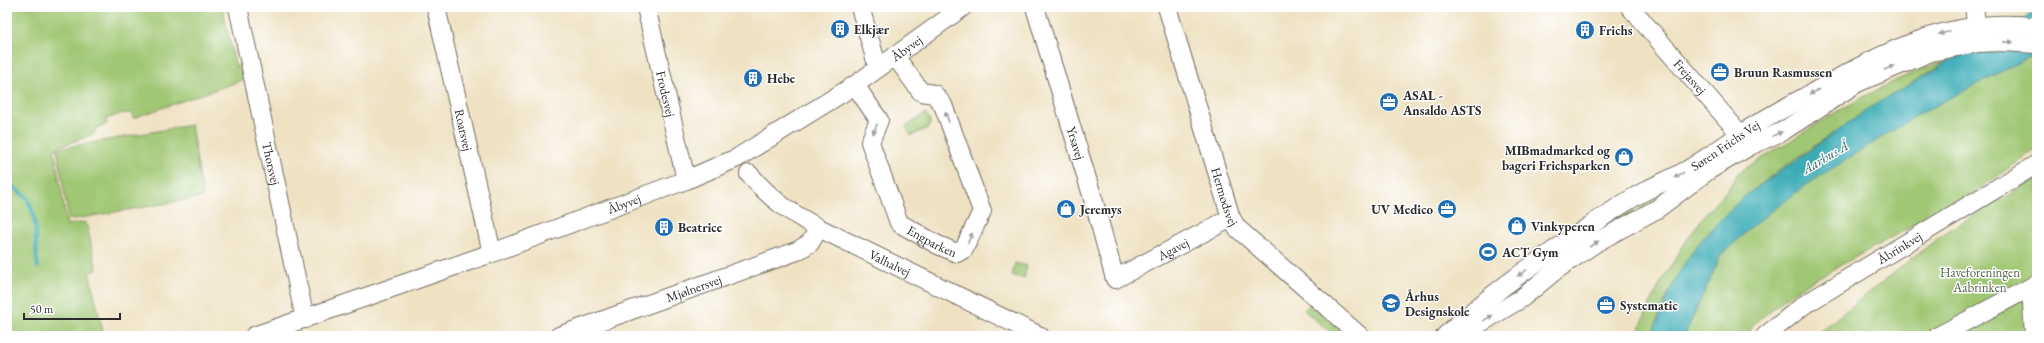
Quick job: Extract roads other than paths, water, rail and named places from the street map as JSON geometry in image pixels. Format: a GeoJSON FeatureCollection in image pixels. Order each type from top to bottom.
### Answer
{"type":"FeatureCollection","features":[{"type":"Feature","properties":{"kind":"street","name":"Thorsvej"},"geometry":{"type":"LineString","coordinates":[[238,7],[305,319]]}},
{"type":"Feature","properties":{"kind":"street","name":"Roarsvej"},"geometry":{"type":"LineString","coordinates":[[436,7],[492,253]]}},
{"type":"Feature","properties":{"kind":"street","name":"Frodesvej"},"geometry":{"type":"LineString","coordinates":[[646,7],[686,180]]}},
{"type":"Feature","properties":{"kind":"street"},"geometry":{"type":"LineString","coordinates":[[860,7],[878,68]]}},
{"type":"Feature","properties":{"kind":"street","name":"Åbyvej"},"geometry":{"type":"LineString","coordinates":[[254,336],[492,253],[686,180],[737,158],[855,84],[962,7]]}},
{"type":"Feature","properties":{"kind":"street","name":"Yrsavej"},"geometry":{"type":"LineString","coordinates":[[1035,7],[1094,202],[1115,279]]}},
{"type":"Feature","properties":{"kind":"street","name":"Hermodsvej"},"geometry":{"type":"LineString","coordinates":[[1167,7],[1231,218],[1237,228],[1360,336]]}},
{"type":"Feature","properties":{"kind":"street","name":"Frejasvej"},"geometry":{"type":"LineString","coordinates":[[1630,7],[1746,140]]}},
{"type":"Feature","properties":{"kind":"street"},"geometry":{"type":"LineString","coordinates":[[1974,7],[1977,35]]}},
{"type":"Feature","properties":{"kind":"street","name":"Søren Frichs Vej"},"geometry":{"type":"LineString","coordinates":[[1977,35],[2010,24],[2037,27]]}},
{"type":"Feature","properties":{"kind":"street","name":"Søren Frichs Vej"},"geometry":{"type":"LineString","coordinates":[[1445,336],[1470,312],[1510,280],[1646,190],[1678,176],[1708,158],[1746,140],[1889,51],[1933,35],[1977,35],[2002,42],[2037,44]]}},
{"type":"Feature","properties":{"kind":"street","name":"Engparken"},"geometry":{"type":"LineString","coordinates":[[855,84],[879,120],[870,142],[899,223],[938,245],[957,253],[964,250],[982,211],[972,182],[943,105],[934,94],[921,92],[895,56]]}},
{"type":"Feature","properties":{"kind":"street","name":"Søren Frichs Vej"},"geometry":{"type":"LineString","coordinates":[[1453,336],[1479,324],[1522,298],[1556,270],[1597,242],[1657,209],[1746,140]]}},
{"type":"Feature","properties":{"kind":"street","name":"Åbrinkvej"},"geometry":{"type":"LineString","coordinates":[[1765,336],[1804,305],[2037,164]]}},
{"type":"Feature","properties":{"kind":"street","name":"Valhalvej"},"geometry":{"type":"LineString","coordinates":[[749,174],[765,192],[788,211],[819,228],[1040,336]]}},
{"type":"Feature","properties":{"kind":"street","name":"Agavej"},"geometry":{"type":"LineString","coordinates":[[1115,279],[1231,218]]}},
{"type":"Feature","properties":{"kind":"street","name":"Mjølnersvej"},"geometry":{"type":"LineString","coordinates":[[559,336],[797,251],[810,243],[819,228]]}},
{"type":"Feature","properties":{"kind":"street"},"geometry":{"type":"LineString","coordinates":[[1938,336],[2034,285],[2034,336]]}},
{"type":"Feature","properties":{"kind":"water","name":"Aarhus Å"},"geometry":{"type":"Polygon","coordinates":[[[2037,10],[2037,53],[1916,116],[1809,183],[1757,222],[1721,255],[1684,336],[1651,336],[1678,274],[1697,245],[1742,198],[1871,107],[2037,10]]]}},
{"type":"Feature","properties":{"kind":"waterway"},"geometry":{"type":"LineString","coordinates":[[7,175],[11,185],[28,200],[34,216],[38,267]]}},
{"type":"Feature","properties":{"kind":"place","name":"Elkjær"},"geometry":{"type":"Point","coordinates":[840,29]}},
{"type":"Feature","properties":{"kind":"place","name":"Frichs"},"geometry":{"type":"Point","coordinates":[1585,30]}},
{"type":"Feature","properties":{"kind":"place","name":"Bruun Rasmussen"},"geometry":{"type":"Point","coordinates":[1720,72]}},
{"type":"Feature","properties":{"kind":"place","name":"Hebe"},"geometry":{"type":"Point","coordinates":[753,78]}},
{"type":"Feature","properties":{"kind":"place","name":"ASAL - Ansaldo ASTS"},"geometry":{"type":"Point","coordinates":[1389,102]}},
{"type":"Feature","properties":{"kind":"place","name":"MIBmadmarked og bageri Frichsparken"},"geometry":{"type":"Point","coordinates":[1624,157]}},
{"type":"Feature","properties":{"kind":"place","name":"Jeremys"},"geometry":{"type":"Point","coordinates":[1066,209]}},
{"type":"Feature","properties":{"kind":"place","name":"UV Medico"},"geometry":{"type":"Point","coordinates":[1447,209]}},
{"type":"Feature","properties":{"kind":"place","name":"Vinkyperen"},"geometry":{"type":"Point","coordinates":[1517,226]}},
{"type":"Feature","properties":{"kind":"place","name":"Beatrice"},"geometry":{"type":"Point","coordinates":[664,227]}},
{"type":"Feature","properties":{"kind":"place","name":"ACT Gym"},"geometry":{"type":"Point","coordinates":[1488,252]}},
{"type":"Feature","properties":{"kind":"place","name":"Århus Designskole"},"geometry":{"type":"Point","coordinates":[1391,303]}},
{"type":"Feature","properties":{"kind":"place","name":"Systematic"},"geometry":{"type":"Point","coordinates":[1606,305]}},
{"type":"Feature","properties":{"kind":"park label","name":"Haveforeningen Aabrinken"},"geometry":{"type":"Point","coordinates":[1980,280]}}]}
